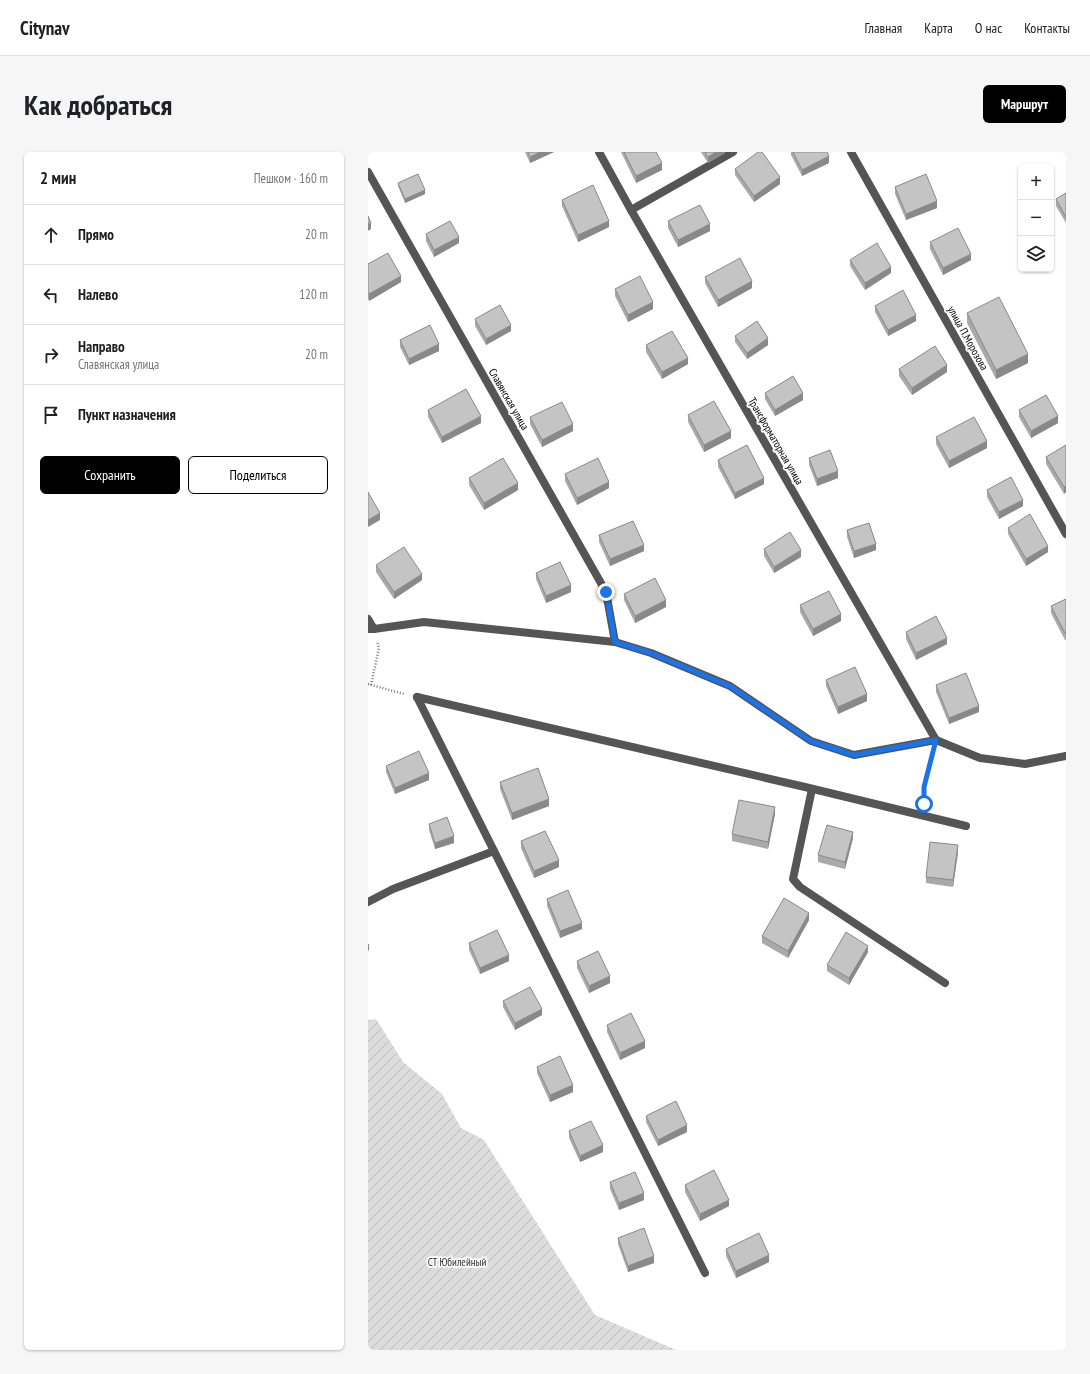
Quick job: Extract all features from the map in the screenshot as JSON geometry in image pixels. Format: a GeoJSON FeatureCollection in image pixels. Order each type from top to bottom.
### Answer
{"type":"FeatureCollection","features":[{"type":"Feature","properties":{"kind":"street","name":"Трансформаторная улица"},"geometry":{"type":"LineString","coordinates":[[599,152],[936,740]]}},
{"type":"Feature","properties":{"kind":"street"},"geometry":{"type":"LineString","coordinates":[[631,210],[733,152]]}},
{"type":"Feature","properties":{"kind":"street","name":"улица П.Морозова"},"geometry":{"type":"LineString","coordinates":[[851,152],[1066,534]]}},
{"type":"Feature","properties":{"kind":"street","name":"Славянская улица"},"geometry":{"type":"LineString","coordinates":[[368,172],[606,592],[615,642]]}},
{"type":"Feature","properties":{"kind":"street"},"geometry":{"type":"LineString","coordinates":[[368,619],[371,629],[424,622],[615,642],[651,653],[730,686],[811,741],[854,755],[936,740],[980,758],[1025,764],[1066,756]]}},
{"type":"Feature","properties":{"kind":"street"},"geometry":{"type":"LineString","coordinates":[[417,697],[966,826]]}},
{"type":"Feature","properties":{"kind":"street"},"geometry":{"type":"LineString","coordinates":[[417,697],[706,1273]]}},
{"type":"Feature","properties":{"kind":"street"},"geometry":{"type":"LineString","coordinates":[[812,789],[793,878],[800,887],[945,983]]}},
{"type":"Feature","properties":{"kind":"street"},"geometry":{"type":"LineString","coordinates":[[368,902],[393,889],[494,851]]}},
{"type":"Feature","properties":{"kind":"path"},"geometry":{"type":"LineString","coordinates":[[379,648],[370,684],[417,697]]}},
{"type":"Feature","properties":{"kind":"path"},"geometry":{"type":"LineString","coordinates":[[924,804],[924,787],[936,740]]}},
{"type":"Feature","properties":{"kind":"green space","name":"СТ Юбилейный"},"geometry":{"type":"Polygon","coordinates":[[[376,1019],[403,1062],[442,1094],[461,1128],[484,1140],[595,1315],[676,1350],[368,1350],[368,1020],[376,1019]]]}},
{"type":"Feature","properties":{"kind":"building"},"geometry":{"type":"Polygon","coordinates":[[[528,152],[540,152],[530,157],[528,152]]]}},
{"type":"Feature","properties":{"kind":"building"},"geometry":{"type":"Polygon","coordinates":[[[624,152],[656,152],[662,163],[636,176],[624,152]]]}},
{"type":"Feature","properties":{"kind":"building"},"geometry":{"type":"Polygon","coordinates":[[[705,152],[716,152],[708,157],[705,152]]]}},
{"type":"Feature","properties":{"kind":"building"},"geometry":{"type":"Polygon","coordinates":[[[758,152],[762,152],[780,177],[754,196],[735,169],[758,152]]]}},
{"type":"Feature","properties":{"kind":"building"},"geometry":{"type":"Polygon","coordinates":[[[793,152],[827,152],[829,156],[802,170],[793,152]]]}},
{"type":"Feature","properties":{"kind":"building"},"geometry":{"type":"Polygon","coordinates":[[[418,174],[425,190],[405,199],[398,183],[418,174]]]}},
{"type":"Feature","properties":{"kind":"building"},"geometry":{"type":"Polygon","coordinates":[[[926,174],[937,201],[906,214],[895,187],[926,174]]]}},
{"type":"Feature","properties":{"kind":"building"},"geometry":{"type":"Polygon","coordinates":[[[593,185],[609,221],[578,235],[562,200],[593,185]]]}},
{"type":"Feature","properties":{"kind":"building"},"geometry":{"type":"Polygon","coordinates":[[[1066,193],[1066,217],[1056,199],[1066,193]]]}},
{"type":"Feature","properties":{"kind":"building"},"geometry":{"type":"Polygon","coordinates":[[[700,205],[710,224],[678,240],[668,221],[700,205]]]}},
{"type":"Feature","properties":{"kind":"building"},"geometry":{"type":"Polygon","coordinates":[[[368,216],[371,223],[368,224],[368,216]]]}},
{"type":"Feature","properties":{"kind":"building"},"geometry":{"type":"Polygon","coordinates":[[[450,221],[459,237],[434,250],[426,234],[450,221]]]}},
{"type":"Feature","properties":{"kind":"building"},"geometry":{"type":"Polygon","coordinates":[[[958,228],[971,254],[943,268],[930,242],[958,228]]]}},
{"type":"Feature","properties":{"kind":"building"},"geometry":{"type":"Polygon","coordinates":[[[877,243],[891,267],[865,283],[850,260],[877,243]]]}},
{"type":"Feature","properties":{"kind":"building"},"geometry":{"type":"Polygon","coordinates":[[[388,253],[401,276],[369,294],[368,264],[388,253]]]}},
{"type":"Feature","properties":{"kind":"building"},"geometry":{"type":"Polygon","coordinates":[[[740,258],[752,281],[718,300],[705,277],[740,258]]]}},
{"type":"Feature","properties":{"kind":"building"},"geometry":{"type":"Polygon","coordinates":[[[640,276],[653,302],[628,315],[615,289],[640,276]]]}},
{"type":"Feature","properties":{"kind":"building"},"geometry":{"type":"Polygon","coordinates":[[[903,290],[916,315],[888,330],[875,306],[903,290]]]}},
{"type":"Feature","properties":{"kind":"building"},"geometry":{"type":"Polygon","coordinates":[[[999,297],[1028,354],[996,370],[967,313],[999,297]]]}},
{"type":"Feature","properties":{"kind":"building"},"geometry":{"type":"Polygon","coordinates":[[[500,305],[511,325],[486,339],[475,319],[500,305]]]}},
{"type":"Feature","properties":{"kind":"building"},"geometry":{"type":"Polygon","coordinates":[[[757,321],[768,338],[747,353],[735,336],[757,321]]]}},
{"type":"Feature","properties":{"kind":"building"},"geometry":{"type":"Polygon","coordinates":[[[430,325],[439,344],[409,359],[400,340],[430,325]]]}},
{"type":"Feature","properties":{"kind":"building"},"geometry":{"type":"Polygon","coordinates":[[[672,331],[688,358],[662,372],[646,345],[672,331]]]}},
{"type":"Feature","properties":{"kind":"building"},"geometry":{"type":"Polygon","coordinates":[[[935,346],[947,365],[912,388],[899,369],[935,346]]]}},
{"type":"Feature","properties":{"kind":"building"},"geometry":{"type":"Polygon","coordinates":[[[793,376],[803,393],[775,410],[765,393],[793,376]]]}},
{"type":"Feature","properties":{"kind":"building"},"geometry":{"type":"Polygon","coordinates":[[[466,389],[481,416],[442,437],[428,410],[466,389]]]}},
{"type":"Feature","properties":{"kind":"building"},"geometry":{"type":"Polygon","coordinates":[[[1046,395],[1058,416],[1031,431],[1019,410],[1046,395]]]}},
{"type":"Feature","properties":{"kind":"building"},"geometry":{"type":"Polygon","coordinates":[[[714,401],[731,431],[704,445],[688,415],[714,401]]]}},
{"type":"Feature","properties":{"kind":"building"},"geometry":{"type":"Polygon","coordinates":[[[562,402],[573,424],[542,440],[530,417],[562,402]]]}},
{"type":"Feature","properties":{"kind":"building"},"geometry":{"type":"Polygon","coordinates":[[[974,417],[987,441],[949,461],[936,437],[974,417]]]}},
{"type":"Feature","properties":{"kind":"building"},"geometry":{"type":"Polygon","coordinates":[[[747,445],[764,478],[735,493],[718,460],[747,445]]]}},
{"type":"Feature","properties":{"kind":"building"},"geometry":{"type":"Polygon","coordinates":[[[1066,445],[1066,486],[1064,487],[1046,457],[1066,445]]]}},
{"type":"Feature","properties":{"kind":"building"},"geometry":{"type":"Polygon","coordinates":[[[830,450],[838,471],[817,479],[809,458],[830,450]]]}},
{"type":"Feature","properties":{"kind":"building"},"geometry":{"type":"Polygon","coordinates":[[[503,458],[518,483],[484,503],[469,478],[503,458]]]}},
{"type":"Feature","properties":{"kind":"building"},"geometry":{"type":"Polygon","coordinates":[[[598,458],[609,482],[577,498],[565,474],[598,458]]]}},
{"type":"Feature","properties":{"kind":"building"},"geometry":{"type":"Polygon","coordinates":[[[1011,477],[1023,500],[999,512],[987,490],[1011,477]]]}},
{"type":"Feature","properties":{"kind":"building"},"geometry":{"type":"Polygon","coordinates":[[[368,492],[380,513],[368,520],[368,492]]]}},
{"type":"Feature","properties":{"kind":"building"},"geometry":{"type":"Polygon","coordinates":[[[1030,514],[1048,546],[1026,559],[1008,528],[1030,514]]]}},
{"type":"Feature","properties":{"kind":"building"},"geometry":{"type":"Polygon","coordinates":[[[633,521],[644,545],[610,559],[599,535],[633,521]]]}},
{"type":"Feature","properties":{"kind":"building"},"geometry":{"type":"Polygon","coordinates":[[[869,523],[876,544],[854,551],[847,530],[869,523]]]}},
{"type":"Feature","properties":{"kind":"building"},"geometry":{"type":"Polygon","coordinates":[[[790,532],[801,550],[774,567],[764,549],[790,532]]]}},
{"type":"Feature","properties":{"kind":"building"},"geometry":{"type":"Polygon","coordinates":[[[404,547],[422,574],[394,592],[376,565],[404,547]]]}},
{"type":"Feature","properties":{"kind":"building"},"geometry":{"type":"Polygon","coordinates":[[[560,562],[571,585],[546,596],[536,573],[560,562]]]}},
{"type":"Feature","properties":{"kind":"building"},"geometry":{"type":"Polygon","coordinates":[[[655,578],[666,600],[635,616],[624,594],[655,578]]]}},
{"type":"Feature","properties":{"kind":"building"},"geometry":{"type":"Polygon","coordinates":[[[829,591],[841,614],[813,629],[800,605],[829,591]]]}},
{"type":"Feature","properties":{"kind":"building"},"geometry":{"type":"Polygon","coordinates":[[[1066,599],[1066,633],[1065,633],[1051,606],[1066,599]]]}},
{"type":"Feature","properties":{"kind":"building"},"geometry":{"type":"Polygon","coordinates":[[[936,616],[947,638],[916,653],[906,632],[936,616]]]}},
{"type":"Feature","properties":{"kind":"building"},"geometry":{"type":"Polygon","coordinates":[[[855,667],[867,694],[838,707],[826,680],[855,667]]]}},
{"type":"Feature","properties":{"kind":"building"},"geometry":{"type":"Polygon","coordinates":[[[966,673],[979,706],[949,718],[936,685],[966,673]]]}},
{"type":"Feature","properties":{"kind":"building"},"geometry":{"type":"Polygon","coordinates":[[[419,751],[429,773],[395,788],[386,766],[419,751]]]}},
{"type":"Feature","properties":{"kind":"building"},"geometry":{"type":"Polygon","coordinates":[[[538,768],[549,799],[512,813],[500,782],[538,768]]]}},
{"type":"Feature","properties":{"kind":"building"},"geometry":{"type":"Polygon","coordinates":[[[739,800],[775,807],[768,842],[732,834],[739,800]]]}},
{"type":"Feature","properties":{"kind":"building"},"geometry":{"type":"Polygon","coordinates":[[[447,817],[454,836],[435,843],[429,824],[447,817]]]}},
{"type":"Feature","properties":{"kind":"building"},"geometry":{"type":"Polygon","coordinates":[[[827,825],[853,832],[845,862],[818,855],[827,825]]]}},
{"type":"Feature","properties":{"kind":"building"},"geometry":{"type":"Polygon","coordinates":[[[545,831],[559,860],[534,871],[521,841],[545,831]]]}},
{"type":"Feature","properties":{"kind":"building"},"geometry":{"type":"Polygon","coordinates":[[[930,842],[958,845],[953,880],[926,877],[930,842]]]}},
{"type":"Feature","properties":{"kind":"building"},"geometry":{"type":"Polygon","coordinates":[[[568,890],[582,923],[560,931],[547,899],[568,890]]]}},
{"type":"Feature","properties":{"kind":"building"},"geometry":{"type":"Polygon","coordinates":[[[784,898],[809,913],[788,951],[762,936],[784,898]]]}},
{"type":"Feature","properties":{"kind":"building"},"geometry":{"type":"Polygon","coordinates":[[[497,930],[509,955],[480,968],[469,943],[497,930]]]}},
{"type":"Feature","properties":{"kind":"building"},"geometry":{"type":"Polygon","coordinates":[[[846,932],[868,946],[849,978],[827,965],[846,932]]]}},
{"type":"Feature","properties":{"kind":"building"},"geometry":{"type":"Polygon","coordinates":[[[598,951],[610,976],[589,986],[577,961],[598,951]]]}},
{"type":"Feature","properties":{"kind":"building"},"geometry":{"type":"Polygon","coordinates":[[[530,987],[542,1009],[515,1023],[503,1001],[530,987]]]}},
{"type":"Feature","properties":{"kind":"building"},"geometry":{"type":"Polygon","coordinates":[[[631,1013],[645,1041],[620,1053],[607,1025],[631,1013]]]}},
{"type":"Feature","properties":{"kind":"building"},"geometry":{"type":"Polygon","coordinates":[[[560,1056],[573,1085],[550,1095],[537,1067],[560,1056]]]}},
{"type":"Feature","properties":{"kind":"building"},"geometry":{"type":"Polygon","coordinates":[[[676,1101],[687,1125],[658,1140],[646,1116],[676,1101]]]}},
{"type":"Feature","properties":{"kind":"building"},"geometry":{"type":"Polygon","coordinates":[[[591,1121],[603,1145],[580,1156],[569,1131],[591,1121]]]}},
{"type":"Feature","properties":{"kind":"building"},"geometry":{"type":"Polygon","coordinates":[[[714,1170],[729,1200],[700,1214],[685,1185],[714,1170]]]}},
{"type":"Feature","properties":{"kind":"building"},"geometry":{"type":"Polygon","coordinates":[[[635,1172],[644,1193],[619,1203],[610,1182],[635,1172]]]}},
{"type":"Feature","properties":{"kind":"building"},"geometry":{"type":"Polygon","coordinates":[[[644,1228],[654,1256],[628,1266],[618,1238],[644,1228]]]}},
{"type":"Feature","properties":{"kind":"building"},"geometry":{"type":"Polygon","coordinates":[[[759,1233],[769,1255],[736,1271],[726,1249],[759,1233]]]}},
{"type":"Feature","properties":{"kind":"route"},"geometry":{"type":"LineString","coordinates":[[606,592],[615,642],[651,653],[730,686],[811,741],[854,755],[936,740],[924,787],[924,804]]}}]}
